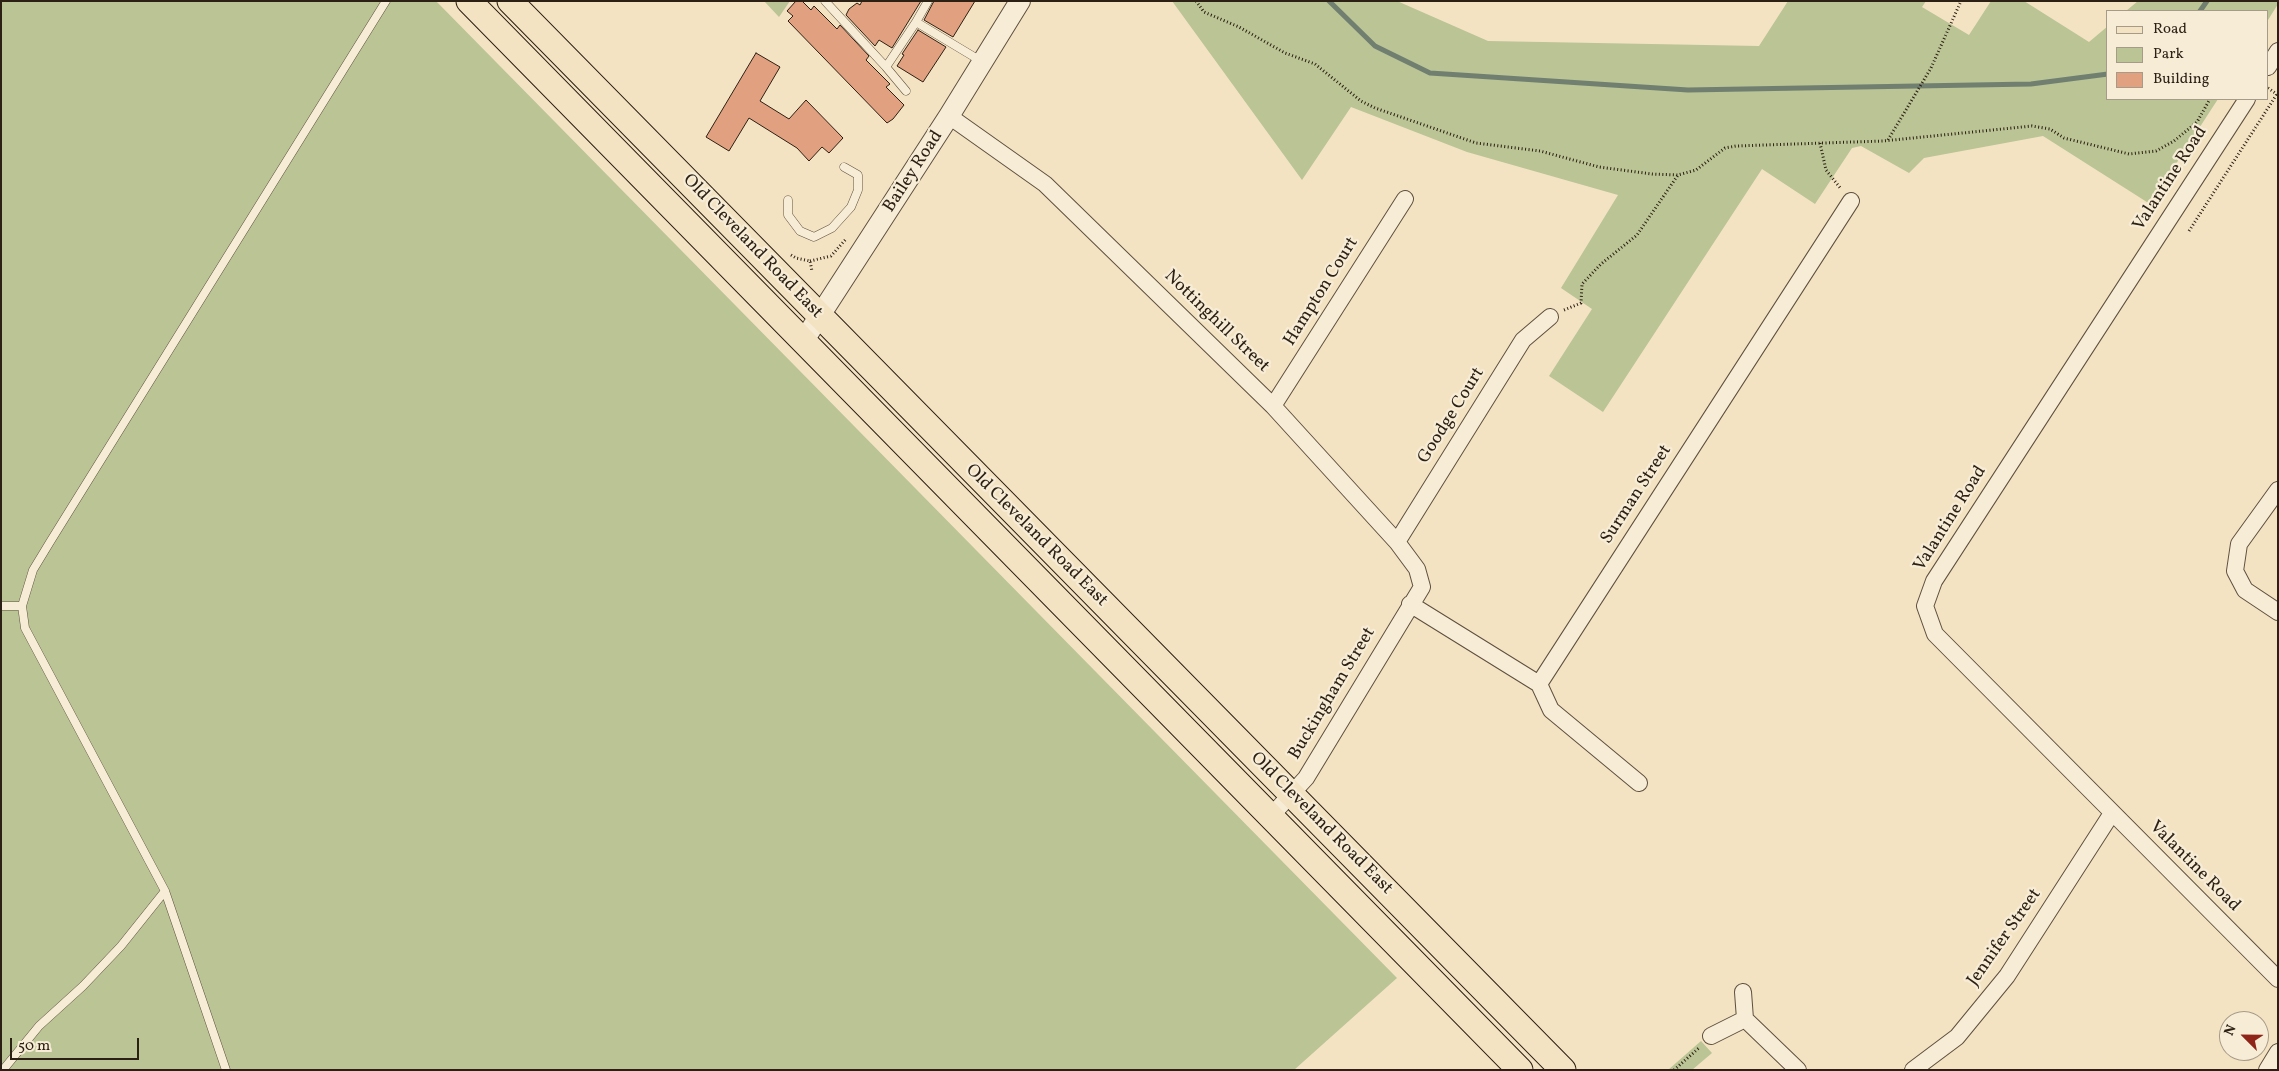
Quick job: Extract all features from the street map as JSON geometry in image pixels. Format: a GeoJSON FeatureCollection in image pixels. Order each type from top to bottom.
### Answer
{"type":"FeatureCollection","features":[{"type":"Feature","properties":{"kind":"main road","name":"Old Cleveland Road East"},"geometry":{"type":"LineString","coordinates":[[469,1],[1520,1070]]}},
{"type":"Feature","properties":{"kind":"main road","name":"Old Cleveland Road East"},"geometry":{"type":"LineString","coordinates":[[510,1],[1562,1070]]}},
{"type":"Feature","properties":{"kind":"street","name":"Bailey Road"},"geometry":{"type":"LineString","coordinates":[[804,340],[949,116],[1020,1]]}},
{"type":"Feature","properties":{"kind":"street"},"geometry":{"type":"LineString","coordinates":[[2269,65],[2278,51]]}},
{"type":"Feature","properties":{"kind":"street","name":"Valantine Road"},"geometry":{"type":"LineString","coordinates":[[2246,100],[1934,580],[1925,606],[1935,634],[2278,979]]}},
{"type":"Feature","properties":{"kind":"street","name":"Nottinghill Street"},"geometry":{"type":"LineString","coordinates":[[949,116],[1045,184],[1274,406],[1396,542],[1417,569],[1422,587]]}},
{"type":"Feature","properties":{"kind":"street","name":"Hampton Court"},"geometry":{"type":"LineString","coordinates":[[1274,406],[1405,199]]}},
{"type":"Feature","properties":{"kind":"street","name":"Surman Street"},"geometry":{"type":"LineString","coordinates":[[1538,684],[1850,201]]}},
{"type":"Feature","properties":{"kind":"street","name":"Goodge Court"},"geometry":{"type":"LineString","coordinates":[[1396,542],[1523,340],[1550,316]]}},
{"type":"Feature","properties":{"kind":"street"},"geometry":{"type":"LineString","coordinates":[[2278,490],[2239,544],[2234,571],[2245,590],[2278,612]]}},
{"type":"Feature","properties":{"kind":"street","name":"Buckingham Street"},"geometry":{"type":"LineString","coordinates":[[1271,816],[1306,778],[1422,587]]}},
{"type":"Feature","properties":{"kind":"street"},"geometry":{"type":"LineString","coordinates":[[1410,604],[1538,684],[1551,710],[1639,783]]}},
{"type":"Feature","properties":{"kind":"street","name":"Jennifer Street"},"geometry":{"type":"LineString","coordinates":[[1913,1070],[1957,1037],[2007,976],[2112,813]]}},
{"type":"Feature","properties":{"kind":"street"},"geometry":{"type":"LineString","coordinates":[[1743,992],[1745,1019],[1798,1070]]}},
{"type":"Feature","properties":{"kind":"street"},"geometry":{"type":"LineString","coordinates":[[1711,1036],[1745,1019]]}},
{"type":"Feature","properties":{"kind":"street"},"geometry":{"type":"LineString","coordinates":[[2267,1070],[2278,1052]]}},
{"type":"Feature","properties":{"kind":"lane"},"geometry":{"type":"LineString","coordinates":[[226,1070],[165,892],[24,628],[22,606],[33,570],[386,1]]}},
{"type":"Feature","properties":{"kind":"lane"},"geometry":{"type":"LineString","coordinates":[[825,1],[906,91]]}},
{"type":"Feature","properties":{"kind":"lane"},"geometry":{"type":"LineString","coordinates":[[886,67],[928,1]]}},
{"type":"Feature","properties":{"kind":"lane"},"geometry":{"type":"LineString","coordinates":[[916,22],[983,62]]}},
{"type":"Feature","properties":{"kind":"lane"},"geometry":{"type":"LineString","coordinates":[[788,200],[788,215],[800,231],[814,237],[832,228],[851,207],[858,190],[858,175],[844,167]]}},
{"type":"Feature","properties":{"kind":"lane"},"geometry":{"type":"LineString","coordinates":[[1,606],[22,606]]}},
{"type":"Feature","properties":{"kind":"lane"},"geometry":{"type":"LineString","coordinates":[[3,1070],[39,1026],[83,986],[120,946],[165,892]]}},
{"type":"Feature","properties":{"kind":"path"},"geometry":{"type":"LineString","coordinates":[[1196,1],[1204,12],[1239,26],[1285,53],[1315,64],[1361,101],[1376,108],[1476,143],[1540,151],[1599,167],[1678,175],[1696,170],[1726,148],[1736,146],[1888,141],[2032,126],[2050,129],[2064,138],[2129,154],[2156,151],[2197,122],[2209,100]]}},
{"type":"Feature","properties":{"kind":"path"},"geometry":{"type":"LineString","coordinates":[[1888,141],[1931,68],[1960,1]]}},
{"type":"Feature","properties":{"kind":"path"},"geometry":{"type":"LineString","coordinates":[[2189,230],[2277,94]]}},
{"type":"Feature","properties":{"kind":"path"},"geometry":{"type":"LineString","coordinates":[[1820,143],[1826,170],[1850,201]]}},
{"type":"Feature","properties":{"kind":"path"},"geometry":{"type":"LineString","coordinates":[[1550,316],[1581,303],[1582,284],[1601,264],[1637,235],[1678,175]]}},
{"type":"Feature","properties":{"kind":"path"},"geometry":{"type":"LineString","coordinates":[[810,261],[831,256],[849,235]]}},
{"type":"Feature","properties":{"kind":"path"},"geometry":{"type":"LineString","coordinates":[[1674,1070],[1702,1045],[1711,1041],[1711,1036]]}},
{"type":"Feature","properties":{"kind":"green space"},"geometry":{"type":"Polygon","coordinates":[[[1,1],[436,1],[1397,978],[1294,1070],[1,1070],[1,1]]]}},
{"type":"Feature","properties":{"kind":"green space"},"geometry":{"type":"Polygon","coordinates":[[[764,1],[790,1],[779,17],[764,1]]]}},
{"type":"Feature","properties":{"kind":"green space"},"geometry":{"type":"Polygon","coordinates":[[[1172,1],[1397,1],[1488,41],[1759,46],[1788,1],[1926,1],[1922,7],[1969,35],[1991,1],[2024,1],[2089,42],[2106,28],[2106,100],[2217,100],[2150,204],[2043,136],[1924,158],[1909,173],[1861,146],[1852,148],[1815,204],[1762,169],[1603,412],[1549,376],[1592,309],[1561,288],[1618,195],[1467,152],[1351,107],[1302,180],[1172,1]]]}},
{"type":"Feature","properties":{"kind":"green space"},"geometry":{"type":"Polygon","coordinates":[[[2138,1],[2278,1],[2269,18],[2269,10],[2127,10],[2138,1]]]}},
{"type":"Feature","properties":{"kind":"green space"},"geometry":{"type":"Polygon","coordinates":[[[1701,1041],[1712,1053],[1692,1070],[1668,1070],[1701,1041]]]}},
{"type":"Feature","properties":{"kind":"building"},"geometry":{"type":"Polygon","coordinates":[[[796,1],[802,1],[811,10],[814,6],[837,29],[840,25],[869,56],[866,60],[890,84],[886,87],[904,105],[893,119],[887,123],[788,21],[793,16],[787,11],[796,1]]]}},
{"type":"Feature","properties":{"kind":"building"},"geometry":{"type":"Polygon","coordinates":[[[862,1],[921,1],[892,48],[879,40],[875,46],[846,15],[849,9],[857,3],[860,5],[862,1]]]}},
{"type":"Feature","properties":{"kind":"building"},"geometry":{"type":"Polygon","coordinates":[[[934,1],[975,1],[953,37],[924,20],[934,1]]]}},
{"type":"Feature","properties":{"kind":"building"},"geometry":{"type":"Polygon","coordinates":[[[918,30],[946,47],[923,82],[897,66],[904,55],[902,54],[918,30]]]}},
{"type":"Feature","properties":{"kind":"building"},"geometry":{"type":"Polygon","coordinates":[[[756,53],[780,67],[760,101],[789,119],[806,100],[843,138],[829,153],[822,147],[809,161],[797,148],[749,118],[729,151],[706,137],[756,53]]]}},
{"type":"Feature","properties":{"kind":"waterway"},"geometry":{"type":"LineString","coordinates":[[1329,1],[1375,46],[1430,73],[1688,90],[2031,84],[2106,74]]}},
{"type":"Feature","properties":{"kind":"waterway"},"geometry":{"type":"LineString","coordinates":[[2201,10],[2207,1]]}}]}
